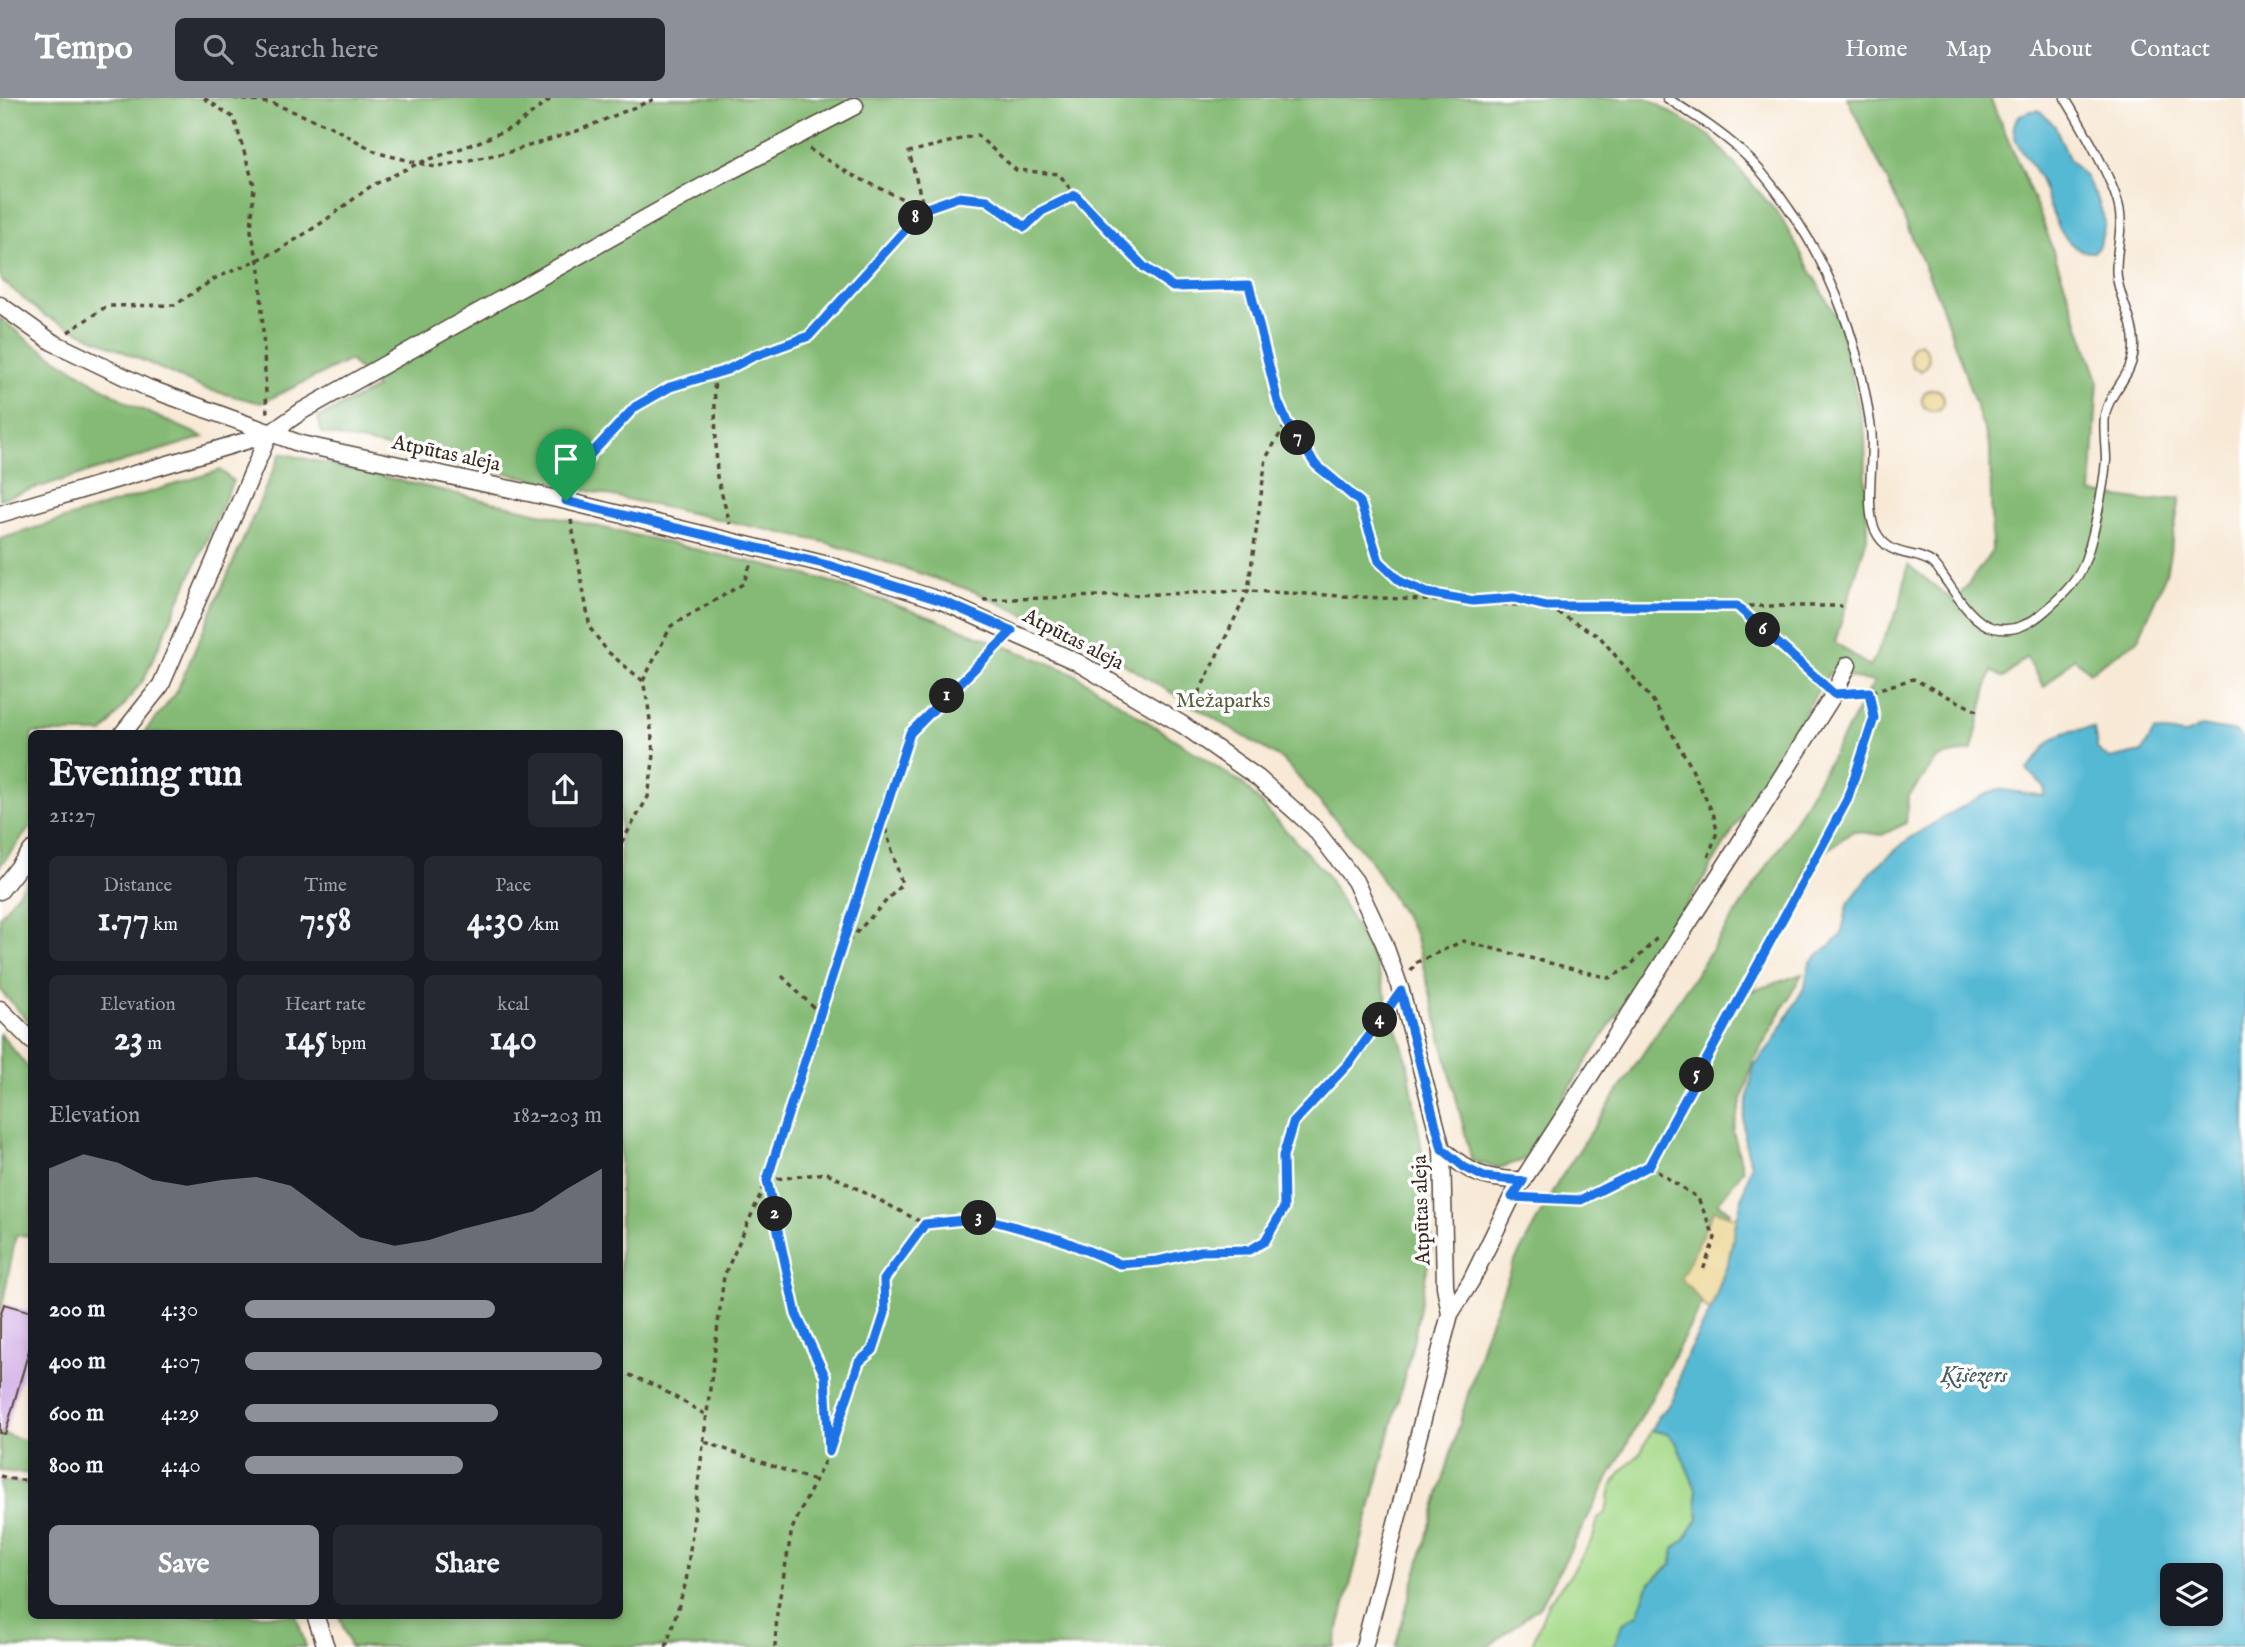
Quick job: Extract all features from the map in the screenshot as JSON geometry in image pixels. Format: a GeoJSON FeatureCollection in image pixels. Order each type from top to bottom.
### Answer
{"type":"FeatureCollection","features":[{"type":"Feature","properties":{"kind":"street"},"geometry":{"type":"LineString","coordinates":[[0,514],[269,434],[302,411],[719,177],[855,106]]}},
{"type":"Feature","properties":{"kind":"street","name":"Atpūtas aleja"},"geometry":{"type":"LineString","coordinates":[[0,304],[52,342],[148,388],[269,434],[301,444],[566,501],[828,565],[942,601],[1076,662],[1183,726],[1258,778],[1314,828],[1354,881],[1384,943],[1401,991],[1442,1149],[1445,1286],[1450,1314],[1364,1647]]}},
{"type":"Feature","properties":{"kind":"street"},"geometry":{"type":"LineString","coordinates":[[125,730],[161,685],[269,434]]}},
{"type":"Feature","properties":{"kind":"street"},"geometry":{"type":"LineString","coordinates":[[1450,1314],[1471,1281],[1512,1197],[1834,694],[1848,664]]}},
{"type":"Feature","properties":{"kind":"street"},"geometry":{"type":"LineString","coordinates":[[0,891],[28,855]]}},
{"type":"Feature","properties":{"kind":"street"},"geometry":{"type":"LineString","coordinates":[[0,1009],[28,1037]]}},
{"type":"Feature","properties":{"kind":"street"},"geometry":{"type":"LineString","coordinates":[[1442,1149],[1464,1167],[1484,1177],[1523,1181]]}},
{"type":"Feature","properties":{"kind":"street"},"geometry":{"type":"LineString","coordinates":[[316,1619],[326,1647]]}},
{"type":"Feature","properties":{"kind":"lane"},"geometry":{"type":"LineString","coordinates":[[1667,98],[1716,130],[1750,160],[1799,224],[1828,273],[1844,314],[1866,396],[1872,436],[1871,518],[1877,534],[1892,550],[1933,564],[1979,621],[2005,629],[2021,627],[2040,615],[2065,592],[2081,569],[2089,547],[2104,473],[2106,412],[2127,375],[2133,358],[2131,327],[2116,272],[2120,235],[2119,207],[2111,184],[2065,98]]}},
{"type":"Feature","properties":{"kind":"path"},"geometry":{"type":"LineString","coordinates":[[204,98],[234,118],[254,184],[251,232],[260,270],[269,434]]}},
{"type":"Feature","properties":{"kind":"path"},"geometry":{"type":"LineString","coordinates":[[233,98],[274,104],[330,126],[378,153],[435,167],[509,152],[577,131],[657,98]]}},
{"type":"Feature","properties":{"kind":"path"},"geometry":{"type":"LineString","coordinates":[[52,342],[107,306],[175,305],[214,279],[278,251],[371,186],[419,163],[476,144],[516,126],[552,98]]}},
{"type":"Feature","properties":{"kind":"path"},"geometry":{"type":"LineString","coordinates":[[924,209],[909,152],[977,135],[1016,170],[1059,174],[1075,195],[1144,267],[1173,287],[1249,285],[1278,402],[1287,422],[1315,464],[1360,502],[1379,561],[1401,582],[1427,593],[1473,601],[1514,598],[1546,606],[1600,637],[1653,701],[1689,763],[1714,817],[1717,832],[1702,869]]}},
{"type":"Feature","properties":{"kind":"path"},"geometry":{"type":"LineString","coordinates":[[792,139],[849,174],[924,209]]}},
{"type":"Feature","properties":{"kind":"path"},"geometry":{"type":"LineString","coordinates":[[623,840],[648,797],[654,755],[643,681],[608,652],[590,628],[576,542],[566,501],[590,455],[635,407],[670,387],[727,370],[754,356],[809,336],[924,209],[958,197],[987,200],[1025,227],[1042,211],[1075,195]]}},
{"type":"Feature","properties":{"kind":"path"},"geometry":{"type":"LineString","coordinates":[[714,374],[717,477],[734,542]]}},
{"type":"Feature","properties":{"kind":"path"},"geometry":{"type":"LineString","coordinates":[[1183,726],[1248,591],[1266,458],[1287,422]]}},
{"type":"Feature","properties":{"kind":"path"},"geometry":{"type":"LineString","coordinates":[[643,681],[671,626],[743,584],[758,548]]}},
{"type":"Feature","properties":{"kind":"path"},"geometry":{"type":"LineString","coordinates":[[942,601],[1248,591],[1546,606],[1842,606]]}},
{"type":"Feature","properties":{"kind":"path"},"geometry":{"type":"LineString","coordinates":[[1737,606],[1834,694],[1869,692],[1913,679],[1977,711]]}},
{"type":"Feature","properties":{"kind":"path"},"geometry":{"type":"LineString","coordinates":[[666,1647],[686,1582],[724,1276],[767,1180],[910,733],[1012,631]]}},
{"type":"Feature","properties":{"kind":"path"},"geometry":{"type":"LineString","coordinates":[[1512,1197],[1581,1200],[1649,1166],[1847,800],[1874,718],[1869,692]]}},
{"type":"Feature","properties":{"kind":"path"},"geometry":{"type":"LineString","coordinates":[[841,949],[902,884],[883,819]]}},
{"type":"Feature","properties":{"kind":"path"},"geometry":{"type":"LineString","coordinates":[[767,1180],[827,1173],[925,1224],[983,1218],[1059,1239],[1120,1264],[1158,1261],[1201,1251],[1250,1250],[1265,1241],[1284,1208],[1283,1156],[1293,1123],[1351,1061],[1401,991],[1415,963],[1462,941],[1609,978],[1628,968],[1662,932]]}},
{"type":"Feature","properties":{"kind":"path"},"geometry":{"type":"LineString","coordinates":[[782,976],[820,1014]]}},
{"type":"Feature","properties":{"kind":"path"},"geometry":{"type":"LineString","coordinates":[[1649,1166],[1698,1198],[1716,1238],[1702,1273]]}},
{"type":"Feature","properties":{"kind":"path"},"geometry":{"type":"LineString","coordinates":[[767,1180],[796,1314],[825,1376],[829,1452]]}},
{"type":"Feature","properties":{"kind":"path"},"geometry":{"type":"LineString","coordinates":[[775,1647],[777,1614],[792,1529],[829,1452],[859,1362],[873,1350],[885,1313],[884,1280],[925,1224]]}},
{"type":"Feature","properties":{"kind":"path"},"geometry":{"type":"LineString","coordinates":[[623,1372],[656,1386],[708,1416]]}},
{"type":"Feature","properties":{"kind":"path"},"geometry":{"type":"LineString","coordinates":[[705,1442],[815,1481]]}},
{"type":"Feature","properties":{"kind":"path"},"geometry":{"type":"LineString","coordinates":[[0,1476],[28,1480]]}},
{"type":"Feature","properties":{"kind":"green space","name":"Mežaparks"},"geometry":{"type":"Polygon","coordinates":[[[0,98],[1647,98],[1710,136],[1780,216],[1839,322],[1865,434],[1867,538],[1835,642],[1870,667],[1900,605],[1908,565],[1955,602],[1992,551],[1990,447],[1941,304],[1888,182],[1847,98],[1990,98],[2041,216],[2098,380],[2091,493],[2145,501],[2180,498],[2166,574],[2138,640],[2090,672],[2074,658],[2044,687],[2026,657],[2004,678],[1991,671],[1972,750],[1938,758],[1908,797],[1906,823],[1882,835],[1853,831],[1807,865],[1799,898],[1752,991],[1802,974],[1753,1062],[1733,1131],[1743,1170],[1718,1203],[1730,1212],[1713,1283],[1541,1605],[1488,1647],[1395,1647],[1485,1335],[1514,1263],[1558,1182],[1783,842],[1874,682],[1829,673],[1707,873],[1524,1160],[1499,1168],[1472,1161],[1415,934],[1368,857],[1283,760],[1094,646],[973,591],[828,543],[322,433],[318,418],[376,388],[350,360],[261,403],[205,389],[45,316],[0,279],[0,98]]]}},
{"type":"Feature","properties":{"kind":"green space"},"geometry":{"type":"Polygon","coordinates":[[[0,318],[30,342],[131,405],[204,437],[0,499],[0,318]]]}},
{"type":"Feature","properties":{"kind":"green space"},"geometry":{"type":"Polygon","coordinates":[[[281,453],[819,578],[938,620],[1071,672],[1243,784],[1327,875],[1375,962],[1407,1060],[1423,1157],[1432,1243],[1413,1343],[1334,1647],[350,1647],[340,1619],[623,1619],[623,730],[146,730],[176,693],[281,453]]]}},
{"type":"Feature","properties":{"kind":"green space"},"geometry":{"type":"Polygon","coordinates":[[[220,470],[233,481],[144,679],[105,730],[28,730],[28,830],[0,866],[0,539],[220,470]]]}},
{"type":"Feature","properties":{"kind":"green space"},"geometry":{"type":"Polygon","coordinates":[[[28,880],[28,1021],[0,990],[0,916],[28,880]]]}},
{"type":"Feature","properties":{"kind":"green space"},"geometry":{"type":"Polygon","coordinates":[[[0,1034],[28,1067],[28,1236],[16,1235],[0,1317],[0,1034]]]}},
{"type":"Feature","properties":{"kind":"green space"},"geometry":{"type":"Polygon","coordinates":[[[1652,1430],[1668,1434],[1676,1442],[1696,1489],[1698,1519],[1685,1539],[1674,1549],[1672,1564],[1650,1585],[1639,1614],[1622,1624],[1614,1647],[1531,1647],[1548,1603],[1569,1577],[1593,1538],[1598,1519],[1606,1512],[1611,1488],[1620,1473],[1640,1454],[1652,1430]]]}},
{"type":"Feature","properties":{"kind":"green space"},"geometry":{"type":"Polygon","coordinates":[[[0,1433],[28,1441],[28,1474],[0,1471],[0,1433]]]}},
{"type":"Feature","properties":{"kind":"green space"},"geometry":{"type":"Polygon","coordinates":[[[0,1481],[28,1484],[28,1619],[297,1619],[306,1647],[4,1647],[0,1632],[0,1481]]]}},
{"type":"Feature","properties":{"kind":"sand"},"geometry":{"type":"Polygon","coordinates":[[[1921,343],[1926,350],[1928,361],[1921,371],[1912,366],[1909,354],[1913,345],[1921,343]]]}},
{"type":"Feature","properties":{"kind":"sand"},"geometry":{"type":"Polygon","coordinates":[[[1933,389],[1941,392],[1944,400],[1941,408],[1933,411],[1925,408],[1922,400],[1925,392],[1933,389]]]}},
{"type":"Feature","properties":{"kind":"sand"},"geometry":{"type":"Polygon","coordinates":[[[1714,1210],[1737,1218],[1729,1259],[1710,1312],[1681,1278],[1714,1210]]]}},
{"type":"Feature","properties":{"kind":"water"},"geometry":{"type":"Polygon","coordinates":[[[2039,110],[2055,126],[2069,159],[2086,178],[2098,200],[2105,222],[2100,245],[2094,252],[2072,245],[2064,236],[2037,173],[2016,140],[2014,126],[2017,119],[2027,112],[2039,110]]]}},
{"type":"Feature","properties":{"kind":"water","name":"Ķīšezers"},"geometry":{"type":"Polygon","coordinates":[[[2202,726],[2236,732],[2245,741],[2245,1647],[1614,1647],[1622,1624],[1639,1614],[1650,1585],[1672,1564],[1674,1549],[1685,1539],[1698,1519],[1696,1489],[1676,1442],[1668,1434],[1652,1430],[1676,1394],[1683,1362],[1710,1312],[1729,1259],[1751,1165],[1744,1138],[1744,1119],[1754,1066],[1773,1042],[1805,986],[1810,962],[1841,936],[1848,904],[1875,868],[1911,837],[1998,789],[2044,796],[2044,787],[2027,770],[2053,739],[2068,732],[2094,728],[2097,749],[2110,759],[2142,752],[2154,731],[2186,734],[2202,726]]]}},
{"type":"Feature","properties":{"kind":"building"},"geometry":{"type":"Polygon","coordinates":[[[4,1304],[28,1311],[28,1354],[5,1434],[0,1433],[0,1317],[4,1304]]]}},
{"type":"Feature","properties":{"kind":"route"},"geometry":{"type":"LineString","coordinates":[[1075,195],[1144,267],[1173,287],[1249,285],[1278,402],[1287,422],[1315,464],[1360,502],[1379,561],[1401,582],[1427,593],[1473,601],[1514,598],[1546,606],[1737,606],[1834,694],[1869,692],[1874,718],[1847,800],[1649,1166],[1581,1200],[1512,1197],[1523,1181],[1484,1177],[1464,1167],[1442,1149],[1401,991],[1351,1061],[1293,1123],[1283,1156],[1284,1208],[1265,1241],[1250,1250],[1201,1251],[1158,1261],[1120,1264],[1059,1239],[983,1218],[925,1224],[884,1280],[885,1313],[873,1350],[859,1362],[829,1452],[825,1376],[796,1314],[767,1180],[910,733],[1012,631],[942,601],[828,565],[566,501],[590,455],[635,407],[670,387],[727,370],[754,356],[809,336],[924,209],[958,197],[987,200],[1025,227],[1042,211],[1075,195]]}}]}
